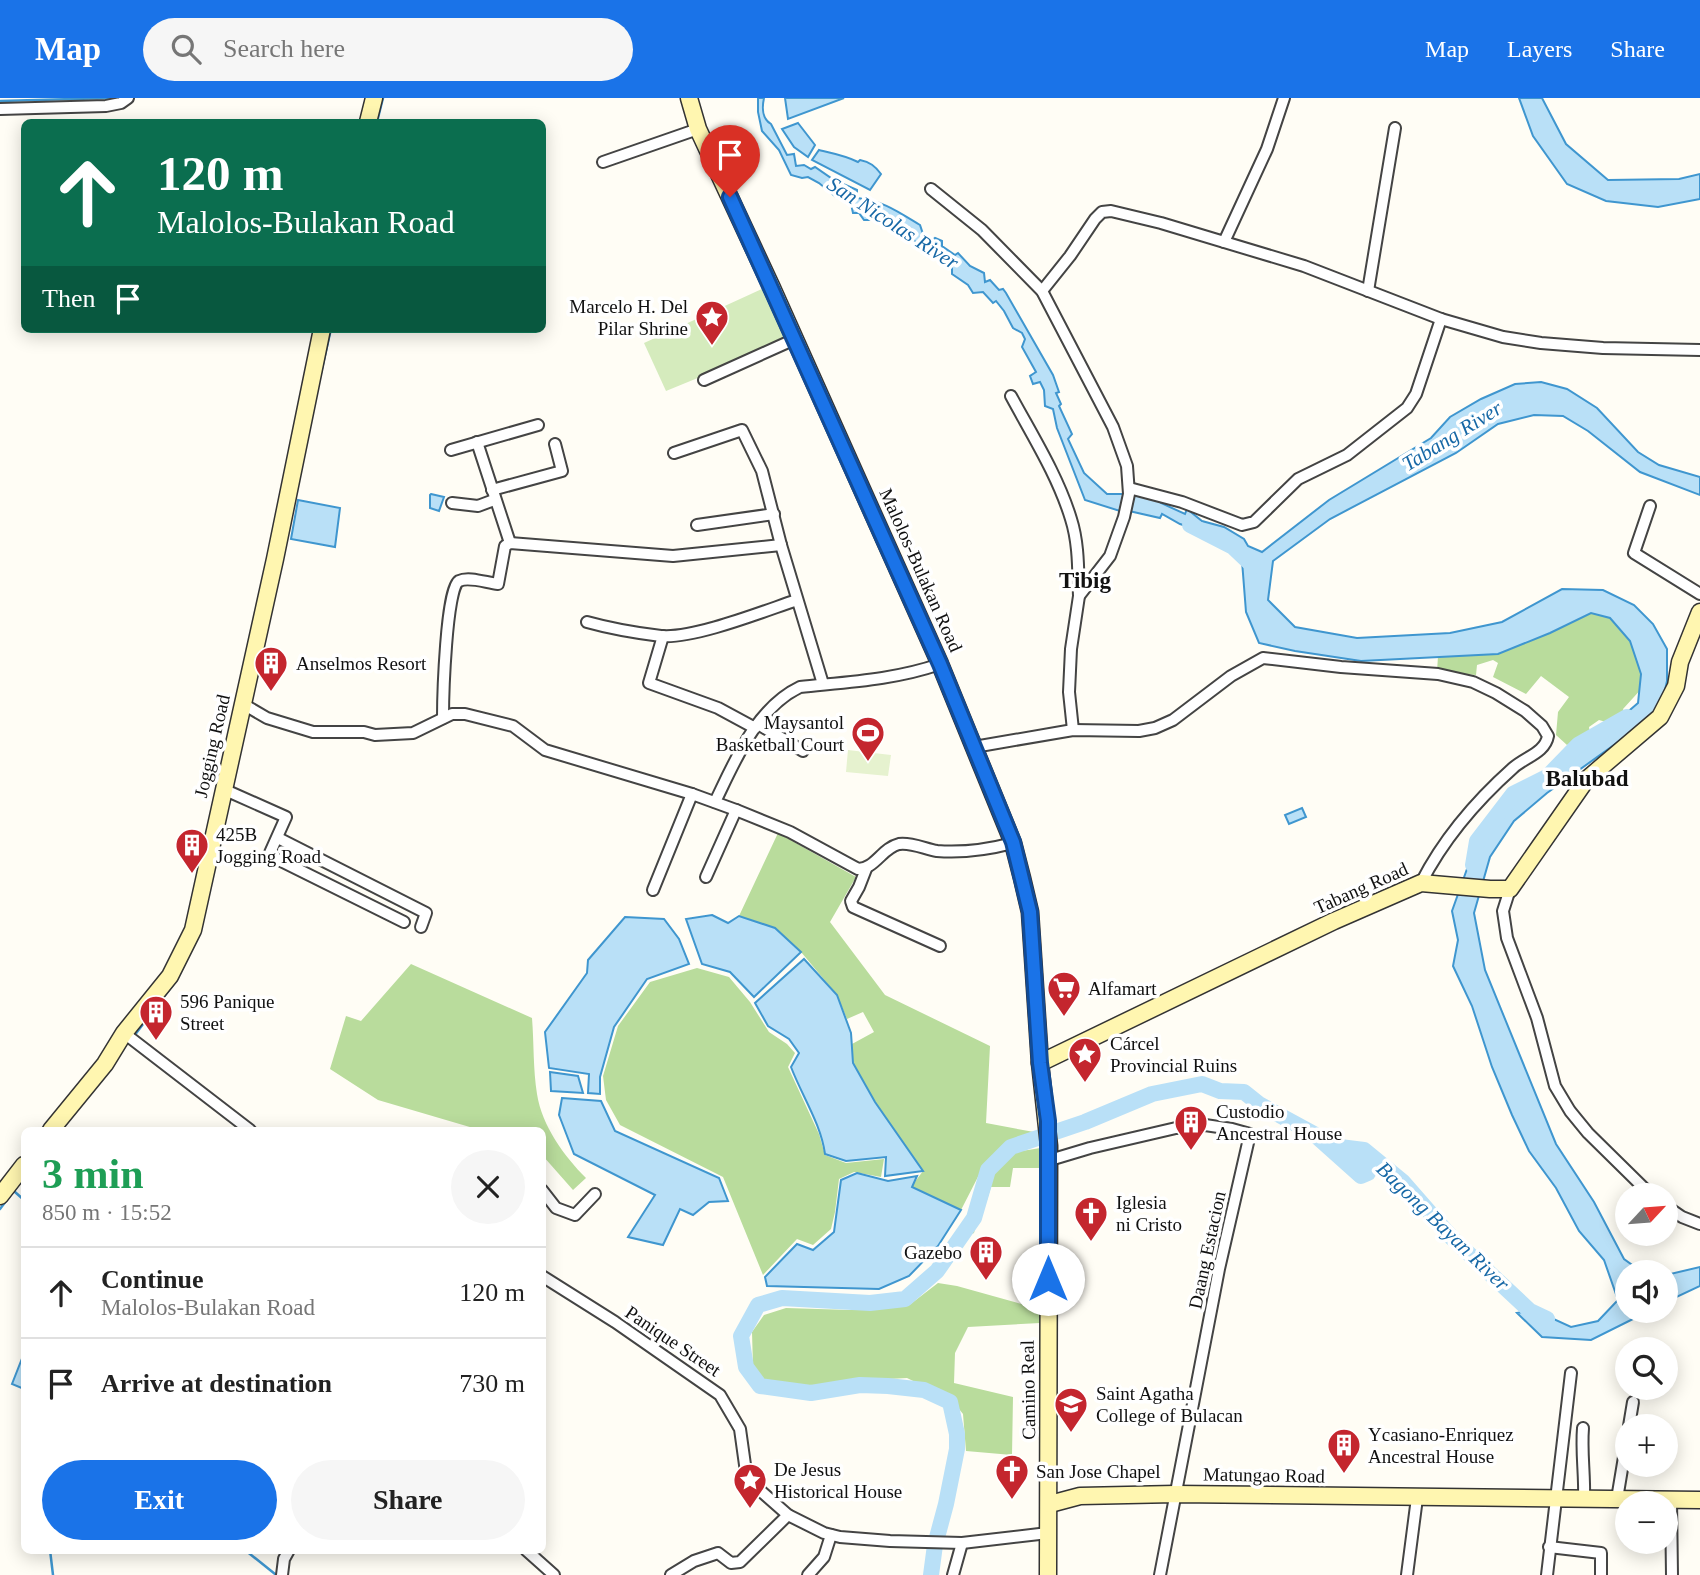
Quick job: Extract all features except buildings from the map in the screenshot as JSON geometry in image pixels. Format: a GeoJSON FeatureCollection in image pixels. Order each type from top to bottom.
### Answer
{"type":"FeatureCollection","features":[{"type":"Feature","properties":{"kind":"main road"},"geometry":{"type":"LineString","coordinates":[[369,119],[374,98]]}},
{"type":"Feature","properties":{"kind":"main road","name":"Malolos-Bulakan Road"},"geometry":{"type":"LineString","coordinates":[[689,98],[698,129],[940,664],[1013,842],[1030,912],[1040,1063],[1048,1121]]}},
{"type":"Feature","properties":{"kind":"main road","name":"Jogging Road"},"geometry":{"type":"LineString","coordinates":[[53,1127],[170,975],[193,930],[321,333]]}},
{"type":"Feature","properties":{"kind":"main road"},"geometry":{"type":"LineString","coordinates":[[1510,889],[1586,780],[1660,717],[1676,687],[1680,662],[1699,614]]}},
{"type":"Feature","properties":{"kind":"main road","name":"Tabang Road"},"geometry":{"type":"LineString","coordinates":[[1040,1063],[1334,921],[1421,883],[1490,890],[1510,889]]}},
{"type":"Feature","properties":{"kind":"main road","name":"Camino Real"},"geometry":{"type":"LineString","coordinates":[[1048,1121],[1048,1575]]}},
{"type":"Feature","properties":{"kind":"main road"},"geometry":{"type":"LineString","coordinates":[[0,1196],[21,1169]]}},
{"type":"Feature","properties":{"kind":"main road","name":"Matungao Road"},"geometry":{"type":"LineString","coordinates":[[1050,1481],[1080,1496]]}},
{"type":"Feature","properties":{"kind":"main road","name":"Matungao Road"},"geometry":{"type":"LineString","coordinates":[[1050,1504],[1080,1496],[1175,1494],[1615,1499]]}},
{"type":"Feature","properties":{"kind":"main road","name":"Matungao Road"},"geometry":{"type":"LineString","coordinates":[[1678,1500],[1700,1500]]}},
{"type":"Feature","properties":{"kind":"street"},"geometry":{"type":"LineString","coordinates":[[0,109],[106,106],[121,103],[128,98]]}},
{"type":"Feature","properties":{"kind":"street"},"geometry":{"type":"LineString","coordinates":[[1224,242],[1266,149],[1280,100]]}},
{"type":"Feature","properties":{"kind":"street"},"geometry":{"type":"LineString","coordinates":[[1368,291],[1395,128]]}},
{"type":"Feature","properties":{"kind":"street"},"geometry":{"type":"LineString","coordinates":[[603,162],[698,129]]}},
{"type":"Feature","properties":{"kind":"street"},"geometry":{"type":"LineString","coordinates":[[931,189],[982,230],[1042,290],[1113,427],[1127,466],[1129,491],[1124,517],[1110,556],[1079,596]]}},
{"type":"Feature","properties":{"kind":"street"},"geometry":{"type":"LineString","coordinates":[[1042,290],[1102,212],[1125,212],[1304,266],[1441,319],[1503,337],[1541,343],[1639,350],[1700,350]]}},
{"type":"Feature","properties":{"kind":"street"},"geometry":{"type":"LineString","coordinates":[[1129,491],[1182,502],[1242,525],[1254,522],[1298,479],[1347,455],[1407,408],[1416,394],[1441,319]]}},
{"type":"Feature","properties":{"kind":"street"},"geometry":{"type":"LineString","coordinates":[[704,380],[795,340]]}},
{"type":"Feature","properties":{"kind":"street"},"geometry":{"type":"LineString","coordinates":[[1011,396],[1052,474],[1071,520],[1077,555],[1079,596],[1071,649],[1069,692],[1073,730]]}},
{"type":"Feature","properties":{"kind":"street"},"geometry":{"type":"LineString","coordinates":[[451,450],[538,425]]}},
{"type":"Feature","properties":{"kind":"street"},"geometry":{"type":"LineString","coordinates":[[674,453],[741,430],[762,471],[780,545],[823,684]]}},
{"type":"Feature","properties":{"kind":"street"},"geometry":{"type":"LineString","coordinates":[[477,442],[510,542]]}},
{"type":"Feature","properties":{"kind":"street"},"geometry":{"type":"LineString","coordinates":[[452,503],[478,506],[493,495],[562,471],[555,444]]}},
{"type":"Feature","properties":{"kind":"street"},"geometry":{"type":"LineString","coordinates":[[1650,506],[1634,553],[1700,594]]}},
{"type":"Feature","properties":{"kind":"street"},"geometry":{"type":"LineString","coordinates":[[697,525],[774,514]]}},
{"type":"Feature","properties":{"kind":"street"},"geometry":{"type":"LineString","coordinates":[[443,718],[449,618],[455,584],[467,579],[498,584],[505,545],[510,542],[673,556],[780,545]]}},
{"type":"Feature","properties":{"kind":"street"},"geometry":{"type":"LineString","coordinates":[[587,622],[620,631],[663,636],[720,625],[797,600]]}},
{"type":"Feature","properties":{"kind":"street"},"geometry":{"type":"LineString","coordinates":[[663,636],[649,683],[718,708],[803,751]]}},
{"type":"Feature","properties":{"kind":"street"},"geometry":{"type":"LineString","coordinates":[[974,747],[1073,730],[1139,732],[1155,728],[1173,720],[1231,676],[1263,658],[1438,674],[1473,682],[1525,711],[1542,726],[1548,736],[1546,743],[1516,765],[1471,808],[1433,860],[1421,883]]}},
{"type":"Feature","properties":{"kind":"street"},"geometry":{"type":"LineString","coordinates":[[715,802],[737,756],[757,726],[788,692],[800,687],[915,673],[940,664]]}},
{"type":"Feature","properties":{"kind":"street"},"geometry":{"type":"LineString","coordinates":[[243,704],[267,718],[313,732],[364,732],[375,735],[413,733],[452,714],[465,714],[513,726],[545,750],[692,793],[790,832],[851,867],[866,869]]}},
{"type":"Feature","properties":{"kind":"street"},"geometry":{"type":"LineString","coordinates":[[223,789],[286,817],[269,855],[404,922]]}},
{"type":"Feature","properties":{"kind":"street"},"geometry":{"type":"LineString","coordinates":[[653,890],[692,793]]}},
{"type":"Feature","properties":{"kind":"street"},"geometry":{"type":"LineString","coordinates":[[706,877],[736,810]]}},
{"type":"Feature","properties":{"kind":"street"},"geometry":{"type":"LineString","coordinates":[[278,838],[426,913],[421,927]]}},
{"type":"Feature","properties":{"kind":"street"},"geometry":{"type":"LineString","coordinates":[[940,946],[851,905],[850,901],[866,869],[887,850],[899,844],[937,851],[995,847],[1013,842]]}},
{"type":"Feature","properties":{"kind":"street"},"geometry":{"type":"LineString","coordinates":[[1510,889],[1503,911],[1507,938],[1537,1018],[1555,1086],[1588,1133],[1639,1183]]}},
{"type":"Feature","properties":{"kind":"street"},"geometry":{"type":"LineString","coordinates":[[124,1033],[244,1127]]}},
{"type":"Feature","properties":{"kind":"street","name":"Daang Estacion"},"geometry":{"type":"LineString","coordinates":[[1050,1153],[1176,1128],[1205,1125],[1250,1134],[1219,1269],[1160,1575]]}},
{"type":"Feature","properties":{"kind":"street"},"geometry":{"type":"LineString","coordinates":[[546,1195],[556,1208],[575,1215],[595,1194]]}},
{"type":"Feature","properties":{"kind":"street"},"geometry":{"type":"LineString","coordinates":[[1678,1214],[1700,1224]]}},
{"type":"Feature","properties":{"kind":"street","name":"Panique Street"},"geometry":{"type":"LineString","coordinates":[[546,1279],[615,1322],[720,1395],[740,1429],[746,1472],[755,1486],[788,1515],[831,1535],[890,1541],[956,1543],[1048,1533]]}},
{"type":"Feature","properties":{"kind":"street"},"geometry":{"type":"LineString","coordinates":[[1546,1575],[1571,1373]]}},
{"type":"Feature","properties":{"kind":"street"},"geometry":{"type":"LineString","coordinates":[[1631,1414],[1633,1402]]}},
{"type":"Feature","properties":{"kind":"street"},"geometry":{"type":"LineString","coordinates":[[1583,1428],[1584,1499]]}},
{"type":"Feature","properties":{"kind":"street"},"geometry":{"type":"LineString","coordinates":[[1407,1575],[1417,1498]]}},
{"type":"Feature","properties":{"kind":"street"},"geometry":{"type":"LineString","coordinates":[[671,1575],[694,1561],[718,1553],[731,1563],[740,1562],[788,1515]]}},
{"type":"Feature","properties":{"kind":"street"},"geometry":{"type":"LineString","coordinates":[[808,1575],[824,1557],[831,1535]]}},
{"type":"Feature","properties":{"kind":"street"},"geometry":{"type":"LineString","coordinates":[[953,1575],[956,1543]]}},
{"type":"Feature","properties":{"kind":"street"},"geometry":{"type":"LineString","coordinates":[[1549,1548],[1601,1553],[1601,1575]]}},
{"type":"Feature","properties":{"kind":"street"},"geometry":{"type":"LineString","coordinates":[[282,1575],[287,1554]]}},
{"type":"Feature","properties":{"kind":"street"},"geometry":{"type":"LineString","coordinates":[[530,1554],[554,1575]]}},
{"type":"Feature","properties":{"kind":"street"},"geometry":{"type":"LineString","coordinates":[[1672,1554],[1672,1575]]}},
{"type":"Feature","properties":{"kind":"green space"},"geometry":{"type":"Polygon","coordinates":[[[766,287],[790,340],[666,391],[644,343],[766,287]]]}},
{"type":"Feature","properties":{"kind":"green space"},"geometry":{"type":"Polygon","coordinates":[[[1608,605],[1654,675],[1623,709],[1625,714],[1621,717],[1617,714],[1606,722],[1599,720],[1589,727],[1590,734],[1567,745],[1556,735],[1558,712],[1569,697],[1541,676],[1526,694],[1493,677],[1498,663],[1493,660],[1477,665],[1476,675],[1437,672],[1438,656],[1608,605]]]}},
{"type":"Feature","properties":{"kind":"green space","name":"Maysantol Basketball Court"},"geometry":{"type":"Polygon","coordinates":[[[848,750],[891,755],[888,776],[846,772],[848,750]]]}},
{"type":"Feature","properties":{"kind":"green space"},"geometry":{"type":"Polygon","coordinates":[[[778,833],[856,877],[830,922],[885,995],[990,1046],[986,1123],[1034,1132],[1006,1148],[982,1169],[961,1210],[911,1187],[923,1171],[875,1102],[853,1063],[852,1044],[874,1032],[863,1012],[847,1019],[837,995],[801,952],[775,928],[739,916],[778,833]]]}},
{"type":"Feature","properties":{"kind":"green space"},"geometry":{"type":"Polygon","coordinates":[[[411,964],[532,1018],[537,1094],[544,1118],[555,1140],[586,1178],[573,1190],[546,1159],[546,1127],[470,1127],[378,1100],[330,1069],[346,1016],[361,1021],[411,964]]]}},
{"type":"Feature","properties":{"kind":"green space"},"geometry":{"type":"Polygon","coordinates":[[[697,968],[729,977],[750,1002],[769,1032],[795,1053],[788,1067],[819,1134],[825,1155],[846,1163],[884,1159],[881,1177],[854,1172],[839,1179],[831,1229],[813,1245],[797,1239],[763,1275],[723,1177],[620,1125],[606,1100],[603,1076],[618,1026],[650,982],[697,968]]]}},
{"type":"Feature","properties":{"kind":"green space"},"geometry":{"type":"Polygon","coordinates":[[[1040,1148],[1042,1168],[1013,1168],[1010,1187],[991,1187],[987,1200],[981,1206],[974,1233],[965,1237],[983,1190],[1003,1158],[1019,1151],[1040,1148]]]}},
{"type":"Feature","properties":{"kind":"green space"},"geometry":{"type":"Polygon","coordinates":[[[938,1283],[1039,1309],[1040,1323],[968,1327],[955,1353],[954,1383],[1013,1397],[1012,1455],[966,1451],[963,1414],[952,1400],[907,1378],[869,1380],[815,1389],[766,1382],[753,1367],[752,1332],[764,1315],[786,1308],[850,1310],[908,1306],[938,1283]]]}},
{"type":"Feature","properties":{"kind":"water"},"geometry":{"type":"Polygon","coordinates":[[[758,98],[764,98],[764,116],[787,155],[794,154],[796,166],[804,165],[811,169],[815,167],[834,180],[857,190],[857,198],[883,204],[905,216],[920,225],[924,237],[931,241],[935,238],[942,241],[942,246],[955,255],[958,253],[970,266],[984,273],[985,282],[990,280],[999,290],[1003,289],[1053,375],[1059,392],[1056,393],[1061,404],[1059,406],[1072,434],[1068,439],[1084,473],[1107,494],[1124,494],[1120,511],[1085,500],[1057,428],[1053,409],[1045,406],[1044,390],[1040,382],[1033,384],[1030,376],[1036,372],[1022,347],[1025,339],[1022,333],[1013,328],[996,301],[993,303],[983,292],[973,293],[968,285],[952,274],[952,264],[942,255],[925,248],[889,224],[882,225],[880,220],[864,220],[859,213],[853,213],[851,204],[845,202],[841,196],[836,197],[808,177],[791,175],[779,150],[762,131],[758,98]]]}},
{"type":"Feature","properties":{"kind":"water"},"geometry":{"type":"Polygon","coordinates":[[[785,98],[844,98],[788,119],[785,98]]]}},
{"type":"Feature","properties":{"kind":"water"},"geometry":{"type":"Polygon","coordinates":[[[1519,98],[1542,98],[1566,144],[1608,180],[1679,179],[1700,174],[1700,199],[1658,207],[1606,201],[1567,184],[1533,136],[1519,98]]]}},
{"type":"Feature","properties":{"kind":"water"},"geometry":{"type":"Polygon","coordinates":[[[798,123],[815,145],[808,157],[794,147],[782,129],[798,123]]]}},
{"type":"Feature","properties":{"kind":"water"},"geometry":{"type":"Polygon","coordinates":[[[819,150],[858,162],[867,162],[881,174],[870,190],[812,160],[819,150]]]}},
{"type":"Feature","properties":{"kind":"water","name":"Tabang River"},"geometry":{"type":"Polygon","coordinates":[[[1541,382],[1567,389],[1597,408],[1638,452],[1659,465],[1700,477],[1700,495],[1640,472],[1588,431],[1563,416],[1534,415],[1498,424],[1456,453],[1330,519],[1273,561],[1268,600],[1295,627],[1357,638],[1450,633],[1502,622],[1562,589],[1603,590],[1634,605],[1653,624],[1667,649],[1667,681],[1660,712],[1547,793],[1514,821],[1490,857],[1474,913],[1485,970],[1556,1144],[1594,1202],[1615,1246],[1625,1260],[1615,1260],[1615,1291],[1604,1260],[1579,1231],[1556,1188],[1529,1151],[1512,1115],[1492,1067],[1472,1006],[1453,966],[1458,940],[1452,911],[1483,824],[1530,781],[1594,741],[1638,703],[1641,674],[1630,641],[1610,618],[1591,613],[1498,654],[1361,661],[1259,643],[1246,612],[1242,561],[1235,546],[1218,536],[1180,524],[1162,514],[1160,518],[1129,511],[1134,491],[1162,499],[1161,503],[1185,514],[1187,509],[1202,521],[1224,527],[1244,539],[1248,546],[1262,552],[1329,500],[1431,438],[1450,417],[1515,384],[1541,382]]]}},
{"type":"Feature","properties":{"kind":"water"},"geometry":{"type":"Polygon","coordinates":[[[431,494],[444,497],[439,511],[430,508],[431,494]]]}},
{"type":"Feature","properties":{"kind":"water"},"geometry":{"type":"Polygon","coordinates":[[[298,500],[340,508],[335,547],[291,539],[298,500]]]}},
{"type":"Feature","properties":{"kind":"water"},"geometry":{"type":"Polygon","coordinates":[[[1302,808],[1306,817],[1289,824],[1285,815],[1302,808]]]}},
{"type":"Feature","properties":{"kind":"water"},"geometry":{"type":"Polygon","coordinates":[[[712,915],[728,923],[739,916],[775,928],[801,952],[754,997],[730,972],[702,964],[686,919],[712,915]]]}},
{"type":"Feature","properties":{"kind":"water"},"geometry":{"type":"Polygon","coordinates":[[[625,917],[664,919],[679,939],[689,964],[647,979],[614,1027],[600,1077],[600,1094],[588,1093],[589,1074],[549,1068],[545,1032],[587,973],[588,960],[625,917]]]}},
{"type":"Feature","properties":{"kind":"water"},"geometry":{"type":"Polygon","coordinates":[[[804,959],[837,995],[851,1033],[853,1063],[875,1102],[923,1171],[885,1176],[886,1157],[846,1161],[825,1154],[815,1121],[791,1067],[799,1053],[789,1039],[768,1026],[755,1003],[804,959]]]}},
{"type":"Feature","properties":{"kind":"water"},"geometry":{"type":"Polygon","coordinates":[[[550,1072],[578,1076],[583,1093],[551,1091],[550,1072]]]}},
{"type":"Feature","properties":{"kind":"water"},"geometry":{"type":"Polygon","coordinates":[[[562,1098],[601,1101],[615,1131],[719,1178],[728,1201],[709,1202],[693,1215],[680,1209],[663,1245],[628,1237],[655,1195],[574,1154],[559,1115],[562,1098]]]}},
{"type":"Feature","properties":{"kind":"water"},"geometry":{"type":"Polygon","coordinates":[[[857,1173],[888,1181],[917,1176],[912,1187],[961,1210],[938,1246],[909,1276],[879,1289],[767,1286],[765,1277],[797,1244],[813,1250],[834,1232],[841,1180],[857,1173]]]}},
{"type":"Feature","properties":{"kind":"water"},"geometry":{"type":"Polygon","coordinates":[[[1700,1267],[1700,1286],[1678,1296],[1678,1272],[1700,1267]]]}},
{"type":"Feature","properties":{"kind":"water"},"geometry":{"type":"Polygon","coordinates":[[[1615,1303],[1615,1323],[1625,1323],[1591,1340],[1542,1337],[1517,1313],[1534,1310],[1571,1327],[1598,1321],[1615,1303]]]}},
{"type":"Feature","properties":{"kind":"water"},"geometry":{"type":"Polygon","coordinates":[[[21,1361],[21,1388],[12,1384],[21,1361]]]}},
{"type":"Feature","properties":{"kind":"waterway"},"geometry":{"type":"LineString","coordinates":[[0,101],[110,98]]}},
{"type":"Feature","properties":{"kind":"waterway"},"geometry":{"type":"LineString","coordinates":[[378,119],[383,98]]}},
{"type":"Feature","properties":{"kind":"waterway"},"geometry":{"type":"LineString","coordinates":[[320,377],[330,333]]}},
{"type":"Feature","properties":{"kind":"waterway","name":"San Nicolas River"},"geometry":{"type":"LineString","coordinates":[[1190,525],[1233,547],[1253,566]]}},
{"type":"Feature","properties":{"kind":"waterway"},"geometry":{"type":"LineString","coordinates":[[1473,865],[1477,841],[1513,794],[1547,777],[1578,745],[1627,717]]}},
{"type":"Feature","properties":{"kind":"waterway"},"geometry":{"type":"LineString","coordinates":[[176,981],[184,965]]}},
{"type":"Feature","properties":{"kind":"waterway"},"geometry":{"type":"LineString","coordinates":[[134,1036],[172,986]]}},
{"type":"Feature","properties":{"kind":"waterway","name":"Bagong Bayan River"},"geometry":{"type":"LineString","coordinates":[[931,1575],[935,1545],[957,1449],[957,1434],[950,1402],[924,1390],[888,1386],[860,1385],[811,1393],[760,1386],[746,1367],[741,1336],[758,1305],[782,1298],[870,1303],[905,1299],[937,1271],[974,1218],[988,1170],[1011,1147],[1085,1122],[1152,1094],[1202,1084],[1220,1091],[1244,1092],[1259,1104],[1314,1134],[1361,1176],[1368,1173],[1340,1147],[1364,1150],[1403,1182],[1452,1238],[1530,1311],[1547,1319]]}},
{"type":"Feature","properties":{"kind":"waterway"},"geometry":{"type":"LineString","coordinates":[[0,1209],[21,1181]]}},
{"type":"Feature","properties":{"kind":"waterway"},"geometry":{"type":"LineString","coordinates":[[15,1192],[21,1197]]}},
{"type":"Feature","properties":{"kind":"waterway"},"geometry":{"type":"LineString","coordinates":[[50,1554],[53,1575]]}},
{"type":"Feature","properties":{"kind":"waterway"},"geometry":{"type":"LineString","coordinates":[[250,1554],[275,1574]]}},
{"type":"Feature","properties":{"kind":"place","name":"Marcelo H. Del Pilar Shrine"},"geometry":{"type":"Point","coordinates":[712,347]}},
{"type":"Feature","properties":{"kind":"place","name":"Anselmos Resort"},"geometry":{"type":"Point","coordinates":[271,693]}},
{"type":"Feature","properties":{"kind":"place","name":"Maysantol Basketball Court"},"geometry":{"type":"Point","coordinates":[868,763]}},
{"type":"Feature","properties":{"kind":"place","name":"425B Jogging Road"},"geometry":{"type":"Point","coordinates":[192,875]}},
{"type":"Feature","properties":{"kind":"place","name":"Alfamart"},"geometry":{"type":"Point","coordinates":[1064,1018]}},
{"type":"Feature","properties":{"kind":"place","name":"596 Panique Street"},"geometry":{"type":"Point","coordinates":[156,1042]}},
{"type":"Feature","properties":{"kind":"place","name":"Cárcel Provincial Ruins"},"geometry":{"type":"Point","coordinates":[1085,1084]}},
{"type":"Feature","properties":{"kind":"place","name":"Custodio Ancestral House"},"geometry":{"type":"Point","coordinates":[1191,1152]}},
{"type":"Feature","properties":{"kind":"place","name":"Iglesia ni Cristo"},"geometry":{"type":"Point","coordinates":[1091,1243]}},
{"type":"Feature","properties":{"kind":"place","name":"Gazebo"},"geometry":{"type":"Point","coordinates":[986,1282]}},
{"type":"Feature","properties":{"kind":"place","name":"Saint Agatha College of Bulacan"},"geometry":{"type":"Point","coordinates":[1071,1434]}},
{"type":"Feature","properties":{"kind":"place","name":"Ycasiano-Enriquez Ancestral House"},"geometry":{"type":"Point","coordinates":[1344,1475]}},
{"type":"Feature","properties":{"kind":"place","name":"San Jose Chapel"},"geometry":{"type":"Point","coordinates":[1012,1501]}},
{"type":"Feature","properties":{"kind":"place","name":"De Jesus Historical House"},"geometry":{"type":"Point","coordinates":[750,1510]}},
{"type":"Feature","properties":{"kind":"district","name":"Tibig"},"geometry":{"type":"Point","coordinates":[1085,580]}},
{"type":"Feature","properties":{"kind":"district","name":"Balubad"},"geometry":{"type":"Point","coordinates":[1587,778]}},
{"type":"Feature","properties":{"kind":"route"},"geometry":{"type":"LineString","coordinates":[[730,197],[940,664],[1013,842],[1030,912],[1040,1063],[1048,1121],[1048,1279]]}}]}
